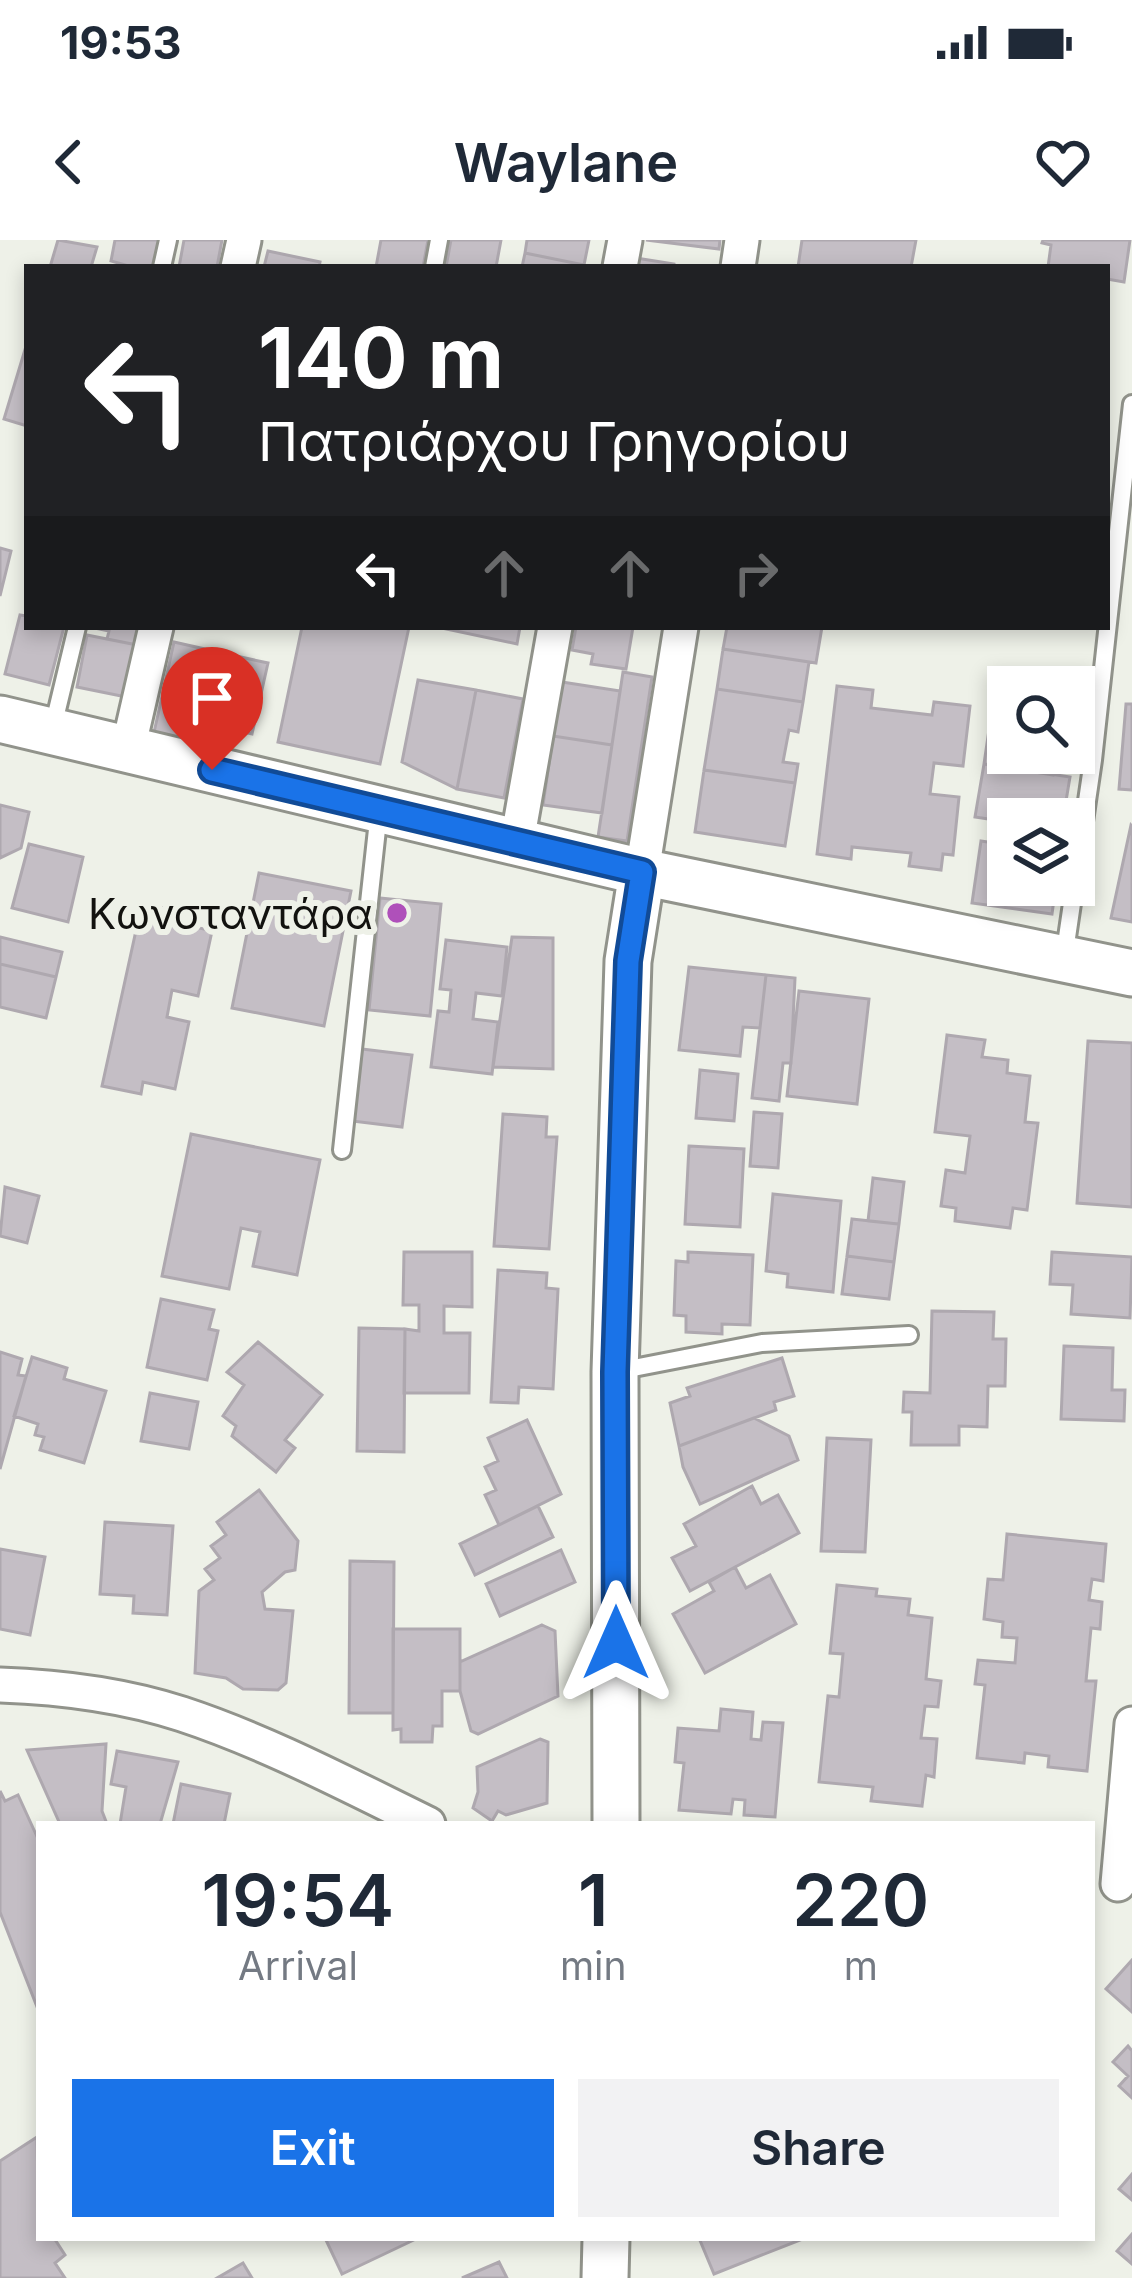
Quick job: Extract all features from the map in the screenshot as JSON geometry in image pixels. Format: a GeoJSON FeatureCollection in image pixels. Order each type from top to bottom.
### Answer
{"type":"FeatureCollection","features":[{"type":"Feature","properties":{"kind":"street"},"geometry":{"type":"LineString","coordinates":[[128,749],[155,630]]}},
{"type":"Feature","properties":{"kind":"street"},"geometry":{"type":"LineString","coordinates":[[517,842],[554,630]]}},
{"type":"Feature","properties":{"kind":"street"},"geometry":{"type":"LineString","coordinates":[[616,1821],[615,1372],[628,961],[681,630]]}},
{"type":"Feature","properties":{"kind":"street"},"geometry":{"type":"LineString","coordinates":[[0,719],[642,872],[1132,973]]}},
{"type":"Feature","properties":{"kind":"street"},"geometry":{"type":"LineString","coordinates":[[0,1685],[49,1687],[180,1713],[295,1760],[422,1821]]}},
{"type":"Feature","properties":{"kind":"street"},"geometry":{"type":"LineString","coordinates":[[1114,1884],[1132,1724]]}},
{"type":"Feature","properties":{"kind":"street"},"geometry":{"type":"LineString","coordinates":[[604,2278],[606,2241]]}},
{"type":"Feature","properties":{"kind":"lane"},"geometry":{"type":"LineString","coordinates":[[1110,608],[1132,404]]}},
{"type":"Feature","properties":{"kind":"lane"},"geometry":{"type":"LineString","coordinates":[[52,731],[75,630]]}},
{"type":"Feature","properties":{"kind":"lane"},"geometry":{"type":"LineString","coordinates":[[1064,959],[1108,630]]}},
{"type":"Feature","properties":{"kind":"lane"},"geometry":{"type":"LineString","coordinates":[[342,1150],[380,810]]}},
{"type":"Feature","properties":{"kind":"lane"},"geometry":{"type":"LineString","coordinates":[[615,1372],[762,1343],[908,1335]]}},
{"type":"Feature","properties":{"kind":"building"},"geometry":{"type":"Polygon","coordinates":[[[58,240],[97,247],[92,264],[51,264],[58,240]]]}},
{"type":"Feature","properties":{"kind":"building"},"geometry":{"type":"Polygon","coordinates":[[[115,240],[160,240],[155,264],[111,261],[115,240]]]}},
{"type":"Feature","properties":{"kind":"building"},"geometry":{"type":"Polygon","coordinates":[[[184,240],[222,240],[218,264],[180,264],[184,240]]]}},
{"type":"Feature","properties":{"kind":"building"},"geometry":{"type":"Polygon","coordinates":[[[381,240],[428,240],[424,264],[377,264],[381,240]]]}},
{"type":"Feature","properties":{"kind":"building"},"geometry":{"type":"Polygon","coordinates":[[[451,240],[501,240],[497,264],[447,264],[451,240]]]}},
{"type":"Feature","properties":{"kind":"building"},"geometry":{"type":"Polygon","coordinates":[[[527,240],[589,240],[584,264],[525,253],[527,240]]]}},
{"type":"Feature","properties":{"kind":"building"},"geometry":{"type":"Polygon","coordinates":[[[646,240],[720,240],[719,249],[646,240]]]}},
{"type":"Feature","properties":{"kind":"building"},"geometry":{"type":"Polygon","coordinates":[[[802,240],[916,240],[912,264],[798,264],[802,240]]]}},
{"type":"Feature","properties":{"kind":"building"},"geometry":{"type":"Polygon","coordinates":[[[1130,240],[1124,282],[1110,280],[1110,264],[1048,264],[1051,245],[1042,243],[1130,240]]]}},
{"type":"Feature","properties":{"kind":"building"},"geometry":{"type":"Polygon","coordinates":[[[268,251],[320,262],[320,264],[265,264],[268,251]]]}},
{"type":"Feature","properties":{"kind":"building"},"geometry":{"type":"Polygon","coordinates":[[[525,253],[579,264],[523,264],[525,253]]]}},
{"type":"Feature","properties":{"kind":"building"},"geometry":{"type":"Polygon","coordinates":[[[636,258],[674,264],[635,264],[636,258]]]}},
{"type":"Feature","properties":{"kind":"building"},"geometry":{"type":"Polygon","coordinates":[[[24,353],[24,425],[4,419],[24,353]]]}},
{"type":"Feature","properties":{"kind":"building"},"geometry":{"type":"Polygon","coordinates":[[[0,548],[11,551],[0,596],[0,548]]]}},
{"type":"Feature","properties":{"kind":"building"},"geometry":{"type":"Polygon","coordinates":[[[20,615],[24,616],[24,630],[63,630],[49,685],[5,674],[20,615]]]}},
{"type":"Feature","properties":{"kind":"building"},"geometry":{"type":"Polygon","coordinates":[[[104,630],[145,630],[142,646],[107,639],[109,631],[104,630]]]}},
{"type":"Feature","properties":{"kind":"building"},"geometry":{"type":"Polygon","coordinates":[[[301,630],[408,630],[380,764],[278,742],[301,630]]]}},
{"type":"Feature","properties":{"kind":"building"},"geometry":{"type":"Polygon","coordinates":[[[451,630],[519,630],[517,644],[451,630]]]}},
{"type":"Feature","properties":{"kind":"building"},"geometry":{"type":"Polygon","coordinates":[[[575,630],[632,630],[626,669],[591,664],[593,654],[572,650],[575,630]]]}},
{"type":"Feature","properties":{"kind":"building"},"geometry":{"type":"Polygon","coordinates":[[[726,630],[822,630],[816,663],[723,649],[726,630]]]}},
{"type":"Feature","properties":{"kind":"building"},"geometry":{"type":"Polygon","coordinates":[[[87,635],[142,646],[131,698],[77,687],[87,635]]]}},
{"type":"Feature","properties":{"kind":"building"},"geometry":{"type":"Polygon","coordinates":[[[174,642],[218,652],[197,747],[153,737],[174,642]]]}},
{"type":"Feature","properties":{"kind":"building"},"geometry":{"type":"Polygon","coordinates":[[[723,649],[809,662],[803,702],[717,689],[723,649]]]}},
{"type":"Feature","properties":{"kind":"building"},"geometry":{"type":"Polygon","coordinates":[[[218,652],[268,663],[252,734],[202,723],[218,652]]]}},
{"type":"Feature","properties":{"kind":"building"},"geometry":{"type":"Polygon","coordinates":[[[623,672],[652,677],[627,841],[598,837],[623,672]]]}},
{"type":"Feature","properties":{"kind":"building"},"geometry":{"type":"Polygon","coordinates":[[[418,680],[476,690],[457,789],[402,762],[418,680]]]}},
{"type":"Feature","properties":{"kind":"building"},"geometry":{"type":"Polygon","coordinates":[[[562,682],[620,691],[612,745],[553,736],[562,682]]]}},
{"type":"Feature","properties":{"kind":"building"},"geometry":{"type":"Polygon","coordinates":[[[837,686],[873,690],[871,708],[932,715],[934,702],[970,706],[963,766],[934,763],[930,794],[959,797],[953,855],[943,854],[941,870],[909,866],[911,853],[852,847],[851,859],[817,854],[837,686]]]}},
{"type":"Feature","properties":{"kind":"building"},"geometry":{"type":"Polygon","coordinates":[[[717,689],[803,702],[798,732],[789,730],[783,762],[798,764],[795,783],[704,770],[717,689]]]}},
{"type":"Feature","properties":{"kind":"building"},"geometry":{"type":"Polygon","coordinates":[[[476,690],[523,699],[504,798],[457,789],[476,690]]]}},
{"type":"Feature","properties":{"kind":"building"},"geometry":{"type":"Polygon","coordinates":[[[1126,704],[1132,704],[1132,790],[1119,789],[1126,704]]]}},
{"type":"Feature","properties":{"kind":"building"},"geometry":{"type":"Polygon","coordinates":[[[553,736],[612,745],[602,813],[543,805],[553,736]]]}},
{"type":"Feature","properties":{"kind":"building"},"geometry":{"type":"Polygon","coordinates":[[[984,764],[987,774],[1070,777],[1066,798],[987,798],[987,819],[975,817],[984,764]]]}},
{"type":"Feature","properties":{"kind":"building"},"geometry":{"type":"Polygon","coordinates":[[[704,770],[795,783],[785,846],[695,832],[704,770]]]}},
{"type":"Feature","properties":{"kind":"building"},"geometry":{"type":"Polygon","coordinates":[[[0,805],[29,812],[21,848],[0,858],[0,805]]]}},
{"type":"Feature","properties":{"kind":"building"},"geometry":{"type":"Polygon","coordinates":[[[1132,826],[1132,922],[1111,918],[1132,826]]]}},
{"type":"Feature","properties":{"kind":"building"},"geometry":{"type":"Polygon","coordinates":[[[981,841],[987,842],[987,905],[972,903],[981,841]]]}},
{"type":"Feature","properties":{"kind":"building"},"geometry":{"type":"Polygon","coordinates":[[[29,844],[83,857],[68,922],[12,908],[29,844]]]}},
{"type":"Feature","properties":{"kind":"building"},"geometry":{"type":"Polygon","coordinates":[[[259,873],[351,891],[324,1026],[232,1008],[259,873]]]}},
{"type":"Feature","properties":{"kind":"building"},"geometry":{"type":"Polygon","coordinates":[[[380,898],[441,904],[430,1016],[369,1010],[380,898]]]}},
{"type":"Feature","properties":{"kind":"building"},"geometry":{"type":"Polygon","coordinates":[[[142,903],[181,912],[179,923],[212,931],[198,996],[172,990],[167,1017],[189,1022],[175,1089],[143,1082],[141,1094],[102,1086],[142,903]]]}},
{"type":"Feature","properties":{"kind":"building"},"geometry":{"type":"Polygon","coordinates":[[[994,906],[1053,906],[1052,914],[994,906]]]}},
{"type":"Feature","properties":{"kind":"building"},"geometry":{"type":"Polygon","coordinates":[[[0,937],[62,952],[56,977],[0,964],[0,937]]]}},
{"type":"Feature","properties":{"kind":"building"},"geometry":{"type":"Polygon","coordinates":[[[512,937],[553,938],[553,1069],[493,1067],[512,937]]]}},
{"type":"Feature","properties":{"kind":"building"},"geometry":{"type":"Polygon","coordinates":[[[446,940],[507,947],[502,996],[476,993],[473,1019],[498,1022],[492,1074],[431,1067],[438,1011],[449,1012],[451,990],[440,989],[446,940]]]}},
{"type":"Feature","properties":{"kind":"building"},"geometry":{"type":"Polygon","coordinates":[[[0,964],[56,977],[46,1018],[0,1007],[0,964]]]}},
{"type":"Feature","properties":{"kind":"building"},"geometry":{"type":"Polygon","coordinates":[[[689,967],[766,975],[760,1028],[743,1027],[740,1056],[679,1050],[689,967]]]}},
{"type":"Feature","properties":{"kind":"building"},"geometry":{"type":"Polygon","coordinates":[[[766,975],[795,978],[791,1063],[783,1063],[779,1101],[752,1098],[766,975]]]}},
{"type":"Feature","properties":{"kind":"building"},"geometry":{"type":"Polygon","coordinates":[[[799,991],[869,999],[857,1104],[787,1096],[799,991]]]}},
{"type":"Feature","properties":{"kind":"building"},"geometry":{"type":"Polygon","coordinates":[[[947,1035],[985,1040],[982,1057],[1008,1060],[1007,1073],[1030,1076],[1025,1122],[1038,1123],[1027,1210],[1013,1208],[1010,1228],[955,1221],[956,1208],[941,1206],[946,1170],[965,1173],[970,1136],[935,1132],[947,1035]]]}},
{"type":"Feature","properties":{"kind":"building"},"geometry":{"type":"Polygon","coordinates":[[[1088,1041],[1132,1043],[1132,1207],[1077,1203],[1088,1041]]]}},
{"type":"Feature","properties":{"kind":"building"},"geometry":{"type":"Polygon","coordinates":[[[362,1049],[412,1055],[402,1127],[352,1121],[362,1049]]]}},
{"type":"Feature","properties":{"kind":"building"},"geometry":{"type":"Polygon","coordinates":[[[700,1070],[738,1074],[734,1121],[696,1118],[700,1070]]]}},
{"type":"Feature","properties":{"kind":"building"},"geometry":{"type":"Polygon","coordinates":[[[754,1112],[782,1114],[778,1168],[750,1166],[754,1112]]]}},
{"type":"Feature","properties":{"kind":"building"},"geometry":{"type":"Polygon","coordinates":[[[503,1114],[547,1117],[546,1137],[557,1137],[549,1249],[494,1246],[503,1114]]]}},
{"type":"Feature","properties":{"kind":"building"},"geometry":{"type":"Polygon","coordinates":[[[191,1134],[320,1160],[297,1275],[253,1266],[260,1232],[241,1228],[229,1289],[162,1276],[191,1134]]]}},
{"type":"Feature","properties":{"kind":"building"},"geometry":{"type":"Polygon","coordinates":[[[689,1146],[744,1149],[740,1227],[685,1224],[689,1146]]]}},
{"type":"Feature","properties":{"kind":"building"},"geometry":{"type":"Polygon","coordinates":[[[873,1178],[904,1182],[899,1224],[868,1221],[873,1178]]]}},
{"type":"Feature","properties":{"kind":"building"},"geometry":{"type":"Polygon","coordinates":[[[5,1187],[39,1196],[27,1243],[0,1236],[5,1187]]]}},
{"type":"Feature","properties":{"kind":"building"},"geometry":{"type":"Polygon","coordinates":[[[773,1194],[841,1201],[833,1292],[787,1287],[788,1274],[766,1271],[773,1194]]]}},
{"type":"Feature","properties":{"kind":"building"},"geometry":{"type":"Polygon","coordinates":[[[852,1219],[899,1224],[894,1262],[847,1256],[852,1219]]]}},
{"type":"Feature","properties":{"kind":"building"},"geometry":{"type":"Polygon","coordinates":[[[404,1252],[472,1252],[472,1307],[444,1306],[444,1333],[470,1333],[469,1393],[404,1393],[405,1329],[419,1331],[419,1305],[403,1305],[404,1252]]]}},
{"type":"Feature","properties":{"kind":"building"},"geometry":{"type":"Polygon","coordinates":[[[688,1252],[753,1255],[750,1325],[722,1324],[722,1334],[686,1332],[686,1316],[674,1315],[676,1261],[688,1262],[688,1252]]]}},
{"type":"Feature","properties":{"kind":"building"},"geometry":{"type":"Polygon","coordinates":[[[1052,1252],[1132,1257],[1130,1318],[1071,1314],[1073,1285],[1050,1284],[1052,1252]]]}},
{"type":"Feature","properties":{"kind":"building"},"geometry":{"type":"Polygon","coordinates":[[[847,1256],[894,1262],[889,1299],[842,1294],[847,1256]]]}},
{"type":"Feature","properties":{"kind":"building"},"geometry":{"type":"Polygon","coordinates":[[[498,1270],[547,1273],[546,1288],[558,1289],[553,1389],[519,1387],[518,1403],[491,1402],[498,1270]]]}},
{"type":"Feature","properties":{"kind":"building"},"geometry":{"type":"Polygon","coordinates":[[[161,1299],[214,1310],[209,1329],[218,1331],[207,1380],[147,1367],[161,1299]]]}},
{"type":"Feature","properties":{"kind":"building"},"geometry":{"type":"Polygon","coordinates":[[[932,1311],[994,1312],[993,1339],[1006,1339],[1005,1386],[988,1386],[987,1427],[959,1426],[959,1445],[911,1445],[912,1412],[903,1412],[904,1392],[930,1393],[932,1311]]]}},
{"type":"Feature","properties":{"kind":"building"},"geometry":{"type":"Polygon","coordinates":[[[359,1328],[405,1329],[404,1452],[357,1451],[359,1328]]]}},
{"type":"Feature","properties":{"kind":"building"},"geometry":{"type":"Polygon","coordinates":[[[258,1342],[322,1395],[285,1440],[295,1448],[276,1472],[232,1436],[236,1426],[223,1416],[244,1385],[227,1372],[258,1342]]]}},
{"type":"Feature","properties":{"kind":"building"},"geometry":{"type":"Polygon","coordinates":[[[1064,1346],[1113,1348],[1112,1390],[1125,1390],[1124,1421],[1061,1419],[1064,1346]]]}},
{"type":"Feature","properties":{"kind":"building"},"geometry":{"type":"Polygon","coordinates":[[[0,1352],[22,1359],[18,1375],[26,1376],[0,1469],[0,1352]]]}},
{"type":"Feature","properties":{"kind":"building"},"geometry":{"type":"Polygon","coordinates":[[[32,1357],[67,1368],[64,1379],[106,1391],[84,1463],[40,1450],[44,1437],[35,1435],[38,1424],[14,1416],[32,1357]]]}},
{"type":"Feature","properties":{"kind":"building"},"geometry":{"type":"Polygon","coordinates":[[[782,1358],[794,1396],[774,1402],[776,1410],[679,1446],[670,1403],[690,1396],[687,1388],[782,1358]]]}},
{"type":"Feature","properties":{"kind":"building"},"geometry":{"type":"Polygon","coordinates":[[[150,1393],[198,1402],[189,1449],[141,1441],[150,1393]]]}},
{"type":"Feature","properties":{"kind":"building"},"geometry":{"type":"Polygon","coordinates":[[[754,1418],[789,1436],[798,1460],[700,1504],[679,1446],[754,1418]]]}},
{"type":"Feature","properties":{"kind":"building"},"geometry":{"type":"Polygon","coordinates":[[[527,1420],[561,1494],[499,1525],[485,1495],[496,1490],[485,1467],[498,1461],[488,1438],[527,1420]]]}},
{"type":"Feature","properties":{"kind":"building"},"geometry":{"type":"Polygon","coordinates":[[[827,1438],[871,1440],[865,1552],[821,1551],[827,1438]]]}},
{"type":"Feature","properties":{"kind":"building"},"geometry":{"type":"Polygon","coordinates":[[[752,1486],[761,1504],[778,1495],[799,1533],[690,1591],[672,1558],[696,1546],[684,1524],[752,1486]]]}},
{"type":"Feature","properties":{"kind":"building"},"geometry":{"type":"Polygon","coordinates":[[[259,1490],[298,1541],[295,1570],[285,1572],[262,1592],[265,1609],[293,1611],[286,1683],[278,1690],[243,1689],[226,1678],[195,1673],[199,1591],[214,1580],[205,1569],[220,1558],[211,1546],[226,1535],[217,1522],[259,1490]]]}},
{"type":"Feature","properties":{"kind":"building"},"geometry":{"type":"Polygon","coordinates":[[[538,1506],[553,1537],[475,1575],[460,1544],[538,1506]]]}},
{"type":"Feature","properties":{"kind":"building"},"geometry":{"type":"Polygon","coordinates":[[[105,1522],[173,1526],[167,1615],[133,1613],[134,1596],[100,1594],[105,1522]]]}},
{"type":"Feature","properties":{"kind":"building"},"geometry":{"type":"Polygon","coordinates":[[[1007,1534],[1106,1544],[1103,1581],[1092,1579],[1089,1600],[1102,1602],[1100,1629],[1091,1628],[1086,1681],[1096,1681],[1087,1771],[1048,1767],[1049,1756],[1025,1753],[1024,1763],[977,1758],[985,1685],[975,1684],[978,1660],[1015,1663],[1017,1638],[1002,1637],[1003,1622],[984,1619],[988,1579],[1003,1580],[1007,1534]]]}},
{"type":"Feature","properties":{"kind":"building"},"geometry":{"type":"Polygon","coordinates":[[[0,1549],[45,1557],[30,1635],[0,1629],[0,1549]]]}},
{"type":"Feature","properties":{"kind":"building"},"geometry":{"type":"Polygon","coordinates":[[[561,1550],[575,1582],[500,1616],[486,1584],[561,1550]]]}},
{"type":"Feature","properties":{"kind":"building"},"geometry":{"type":"Polygon","coordinates":[[[350,1561],[394,1562],[393,1713],[349,1713],[350,1561]]]}},
{"type":"Feature","properties":{"kind":"building"},"geometry":{"type":"Polygon","coordinates":[[[735,1567],[746,1588],[770,1575],[796,1624],[705,1673],[673,1614],[714,1591],[709,1582],[735,1567]]]}},
{"type":"Feature","properties":{"kind":"building"},"geometry":{"type":"Polygon","coordinates":[[[837,1585],[877,1589],[876,1596],[910,1599],[908,1615],[932,1618],[926,1679],[941,1681],[938,1707],[925,1706],[921,1738],[937,1739],[934,1777],[926,1775],[922,1806],[871,1801],[873,1787],[819,1782],[828,1696],[839,1697],[843,1654],[830,1653],[837,1585]]]}},
{"type":"Feature","properties":{"kind":"building"},"geometry":{"type":"Polygon","coordinates":[[[542,1625],[555,1631],[558,1696],[478,1734],[471,1731],[460,1691],[460,1662],[542,1625]]]}},
{"type":"Feature","properties":{"kind":"building"},"geometry":{"type":"Polygon","coordinates":[[[393,1629],[460,1629],[460,1691],[442,1691],[442,1726],[433,1726],[432,1742],[401,1742],[401,1729],[393,1730],[393,1629]]]}},
{"type":"Feature","properties":{"kind":"building"},"geometry":{"type":"Polygon","coordinates":[[[721,1709],[753,1712],[751,1739],[761,1740],[763,1722],[783,1723],[775,1817],[744,1815],[745,1800],[733,1799],[731,1814],[679,1810],[684,1763],[675,1762],[678,1728],[719,1731],[721,1709]]]}},
{"type":"Feature","properties":{"kind":"building"},"geometry":{"type":"Polygon","coordinates":[[[540,1739],[548,1742],[547,1803],[506,1815],[498,1811],[492,1821],[473,1808],[477,1767],[540,1739]]]}},
{"type":"Feature","properties":{"kind":"building"},"geometry":{"type":"Polygon","coordinates":[[[106,1744],[102,1811],[106,1821],[59,1821],[27,1750],[106,1744]]]}},
{"type":"Feature","properties":{"kind":"building"},"geometry":{"type":"Polygon","coordinates":[[[117,1751],[178,1762],[161,1821],[120,1821],[126,1787],[111,1784],[117,1751]]]}},
{"type":"Feature","properties":{"kind":"building"},"geometry":{"type":"Polygon","coordinates":[[[181,1784],[230,1794],[225,1821],[174,1821],[181,1784]]]}},
{"type":"Feature","properties":{"kind":"building"},"geometry":{"type":"Polygon","coordinates":[[[0,1791],[5,1801],[18,1795],[36,1834],[36,2004],[0,1912],[0,1791]]]}},
{"type":"Feature","properties":{"kind":"building"},"geometry":{"type":"Polygon","coordinates":[[[1132,1960],[1132,2012],[1106,1989],[1132,1960]]]}},
{"type":"Feature","properties":{"kind":"building"},"geometry":{"type":"Polygon","coordinates":[[[1128,2046],[1132,2051],[1132,2098],[1119,2086],[1128,2076],[1113,2062],[1128,2046]]]}},
{"type":"Feature","properties":{"kind":"building"},"geometry":{"type":"Polygon","coordinates":[[[36,2138],[36,2241],[56,2241],[65,2255],[55,2263],[65,2278],[0,2278],[0,2161],[36,2138]]]}},
{"type":"Feature","properties":{"kind":"building"},"geometry":{"type":"Polygon","coordinates":[[[1132,2174],[1132,2200],[1119,2189],[1132,2174]]]}},
{"type":"Feature","properties":{"kind":"building"},"geometry":{"type":"Polygon","coordinates":[[[1132,2234],[1132,2264],[1117,2251],[1132,2234]]]}},
{"type":"Feature","properties":{"kind":"building"},"geometry":{"type":"Polygon","coordinates":[[[326,2241],[412,2241],[342,2274],[326,2241]]]}},
{"type":"Feature","properties":{"kind":"building"},"geometry":{"type":"Polygon","coordinates":[[[700,2241],[797,2241],[714,2274],[700,2241]]]}},
{"type":"Feature","properties":{"kind":"building"},"geometry":{"type":"Polygon","coordinates":[[[499,2262],[507,2278],[462,2278],[499,2262]]]}},
{"type":"Feature","properties":{"kind":"building"},"geometry":{"type":"Polygon","coordinates":[[[243,2263],[252,2278],[217,2278],[243,2263]]]}},
{"type":"Feature","properties":{"kind":"place","name":"Κωνσταντάρα"},"geometry":{"type":"Point","coordinates":[397,913]}},
{"type":"Feature","properties":{"kind":"route"},"geometry":{"type":"LineString","coordinates":[[212,770],[642,872],[628,961],[615,1372],[616,1643]]}}]}
